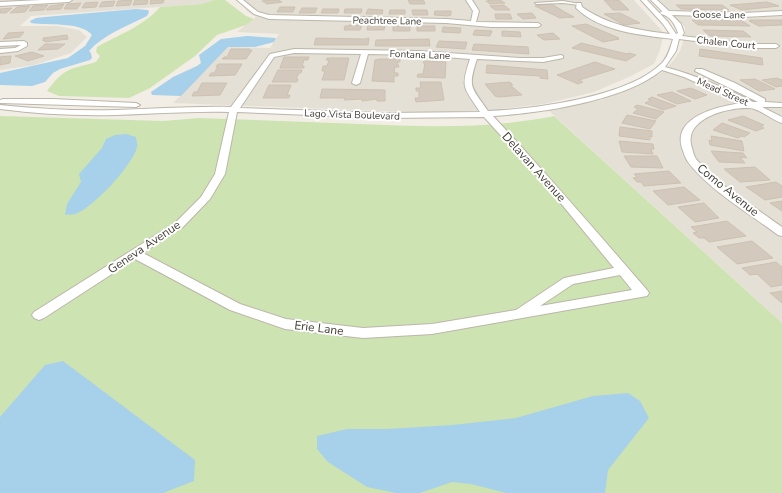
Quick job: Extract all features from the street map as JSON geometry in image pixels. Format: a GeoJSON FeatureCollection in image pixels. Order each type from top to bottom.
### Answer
{"type":"FeatureCollection","features":[{"type":"Feature","properties":{"kind":"street"},"geometry":{"type":"LineString","coordinates":[[0,4],[69,0]]}},
{"type":"Feature","properties":{"kind":"street","name":"Peachtree Lane"},"geometry":{"type":"LineString","coordinates":[[240,0],[256,13],[269,17],[538,25]]}},
{"type":"Feature","properties":{"kind":"street"},"geometry":{"type":"LineString","coordinates":[[469,0],[476,9],[477,16],[473,23]]}},
{"type":"Feature","properties":{"kind":"street"},"geometry":{"type":"LineString","coordinates":[[644,0],[666,23],[670,32],[676,37]]}},
{"type":"Feature","properties":{"kind":"street"},"geometry":{"type":"LineString","coordinates":[[654,0],[678,24],[681,33],[676,37],[674,50],[664,65]]}},
{"type":"Feature","properties":{"kind":"street","name":"Chalen Court"},"geometry":{"type":"LineString","coordinates":[[579,4],[579,8],[584,11],[605,23],[621,28],[676,37],[751,46],[776,46]]}},
{"type":"Feature","properties":{"kind":"street","name":"Goose Lane"},"geometry":{"type":"LineString","coordinates":[[656,13],[742,15],[782,13]]}},
{"type":"Feature","properties":{"kind":"street"},"geometry":{"type":"LineString","coordinates":[[0,44],[24,43],[24,46],[16,50],[0,51]]}},
{"type":"Feature","properties":{"kind":"street","name":"Fontana Lane"},"geometry":{"type":"LineString","coordinates":[[278,53],[294,51],[419,53],[520,60],[543,60],[561,57]]}},
{"type":"Feature","properties":{"kind":"street"},"geometry":{"type":"LineString","coordinates":[[356,83],[365,52]]}},
{"type":"Feature","properties":{"kind":"street","name":"Geneva Avenue"},"geometry":{"type":"LineString","coordinates":[[39,315],[178,226],[205,199],[220,174],[233,111],[269,59],[278,53]]}},
{"type":"Feature","properties":{"kind":"street","name":"Delavan Avenue"},"geometry":{"type":"LineString","coordinates":[[474,57],[468,75],[467,86],[486,114],[554,188],[623,270]]}},
{"type":"Feature","properties":{"kind":"street","name":"Mead Street"},"geometry":{"type":"LineString","coordinates":[[664,65],[710,75],[782,112]]}},
{"type":"Feature","properties":{"kind":"street","name":"Mead Street"},"geometry":{"type":"LineString","coordinates":[[664,65],[709,84],[782,120]]}},
{"type":"Feature","properties":{"kind":"street","name":"Lago Vista Boulevard"},"geometry":{"type":"LineString","coordinates":[[0,107],[32,111],[85,113],[185,109],[441,116],[486,114],[527,111],[597,97],[647,77],[664,65]]}},
{"type":"Feature","properties":{"kind":"street"},"geometry":{"type":"LineString","coordinates":[[766,104],[774,99],[782,98]]}},
{"type":"Feature","properties":{"kind":"street"},"geometry":{"type":"LineString","coordinates":[[0,102],[109,103],[185,109]]}},
{"type":"Feature","properties":{"kind":"street"},"geometry":{"type":"LineString","coordinates":[[766,104],[782,105]]}},
{"type":"Feature","properties":{"kind":"street","name":"Como Avenue"},"geometry":{"type":"LineString","coordinates":[[766,104],[722,108],[707,114],[695,121],[688,129],[684,142],[690,158],[709,177],[782,232]]}},
{"type":"Feature","properties":{"kind":"street","name":"Erie Lane"},"geometry":{"type":"LineString","coordinates":[[135,254],[235,307],[285,324],[363,333],[432,329],[517,315],[642,293],[623,270],[569,282],[517,315]]}},
{"type":"Feature","properties":{"kind":"lane"},"geometry":{"type":"LineString","coordinates":[[536,3],[563,2],[579,4]]}},
{"type":"Feature","properties":{"kind":"shaded area"},"geometry":{"type":"Polygon","coordinates":[[[0,0],[215,0],[201,4],[31,16],[20,26],[57,26],[79,30],[87,37],[71,53],[34,65],[0,70],[0,0]]]}},
{"type":"Feature","properties":{"kind":"shaded area"},"geometry":{"type":"Polygon","coordinates":[[[238,0],[634,0],[664,33],[660,50],[654,64],[629,77],[594,92],[544,104],[491,110],[433,113],[173,103],[228,47],[270,48],[279,34],[237,32],[256,17],[248,12],[238,0]]]}},
{"type":"Feature","properties":{"kind":"shaded area"},"geometry":{"type":"Polygon","coordinates":[[[659,0],[782,0],[782,323],[548,110],[602,100],[661,73],[673,61],[680,51],[685,36],[685,27],[659,0]]]}},
{"type":"Feature","properties":{"kind":"green space"},"geometry":{"type":"Polygon","coordinates":[[[215,0],[225,0],[246,16],[254,19],[246,25],[217,35],[195,56],[150,88],[129,98],[59,96],[47,91],[58,77],[68,70],[96,62],[100,56],[96,52],[97,47],[139,25],[154,14],[160,7],[201,4],[215,0]]]}},
{"type":"Feature","properties":{"kind":"green space"},"geometry":{"type":"Polygon","coordinates":[[[0,116],[163,121],[199,118],[385,125],[457,126],[506,123],[554,116],[782,323],[782,493],[0,493],[0,116]]]}},
{"type":"Feature","properties":{"kind":"water"},"geometry":{"type":"Polygon","coordinates":[[[136,9],[148,10],[149,12],[147,16],[101,40],[89,51],[92,58],[90,60],[60,69],[53,73],[45,82],[32,86],[0,85],[0,73],[68,58],[85,46],[92,35],[87,31],[72,26],[38,24],[31,23],[30,21],[36,18],[136,9]]]}},
{"type":"Feature","properties":{"kind":"water"},"geometry":{"type":"Polygon","coordinates":[[[247,36],[276,38],[274,42],[255,47],[228,47],[181,96],[152,95],[151,92],[173,77],[201,63],[199,55],[221,39],[247,36]]]}},
{"type":"Feature","properties":{"kind":"water"},"geometry":{"type":"Polygon","coordinates":[[[126,134],[136,137],[137,147],[134,155],[120,175],[91,204],[75,214],[65,215],[67,204],[81,182],[79,174],[102,148],[106,139],[115,135],[126,134]]]}},
{"type":"Feature","properties":{"kind":"water"},"geometry":{"type":"Polygon","coordinates":[[[63,361],[195,460],[194,481],[163,493],[0,493],[0,417],[45,365],[63,361]]]}},
{"type":"Feature","properties":{"kind":"water"},"geometry":{"type":"Polygon","coordinates":[[[628,393],[640,401],[649,418],[608,470],[605,493],[506,493],[471,484],[452,482],[420,493],[396,493],[367,487],[328,462],[317,449],[317,436],[347,429],[387,429],[452,425],[516,418],[593,396],[628,393]]]}},
{"type":"Feature","properties":{"kind":"building"},"geometry":{"type":"Polygon","coordinates":[[[132,0],[130,5],[116,6],[118,1],[132,0]]]}},
{"type":"Feature","properties":{"kind":"building"},"geometry":{"type":"Polygon","coordinates":[[[135,0],[148,0],[147,4],[133,5],[135,0]]]}},
{"type":"Feature","properties":{"kind":"building"},"geometry":{"type":"Polygon","coordinates":[[[151,0],[164,0],[163,3],[150,4],[151,0]]]}},
{"type":"Feature","properties":{"kind":"building"},"geometry":{"type":"Polygon","coordinates":[[[278,0],[282,2],[267,4],[262,1],[278,0]]]}},
{"type":"Feature","properties":{"kind":"building"},"geometry":{"type":"Polygon","coordinates":[[[408,0],[421,0],[424,1],[425,4],[410,4],[408,0]]]}},
{"type":"Feature","properties":{"kind":"building"},"geometry":{"type":"Polygon","coordinates":[[[488,0],[500,0],[505,3],[490,4],[486,1],[490,1],[488,0]]]}},
{"type":"Feature","properties":{"kind":"building"},"geometry":{"type":"Polygon","coordinates":[[[604,0],[619,0],[629,10],[613,10],[604,0]]]}},
{"type":"Feature","properties":{"kind":"building"},"geometry":{"type":"Polygon","coordinates":[[[115,1],[113,6],[99,7],[102,2],[115,1]]]}},
{"type":"Feature","properties":{"kind":"building"},"geometry":{"type":"Polygon","coordinates":[[[98,2],[96,7],[82,8],[85,3],[98,2]]]}},
{"type":"Feature","properties":{"kind":"building"},"geometry":{"type":"Polygon","coordinates":[[[767,2],[779,6],[742,10],[730,5],[767,2]]]}},
{"type":"Feature","properties":{"kind":"building"},"geometry":{"type":"Polygon","coordinates":[[[81,3],[77,9],[64,9],[67,4],[81,3]]]}},
{"type":"Feature","properties":{"kind":"building"},"geometry":{"type":"Polygon","coordinates":[[[64,4],[61,9],[46,10],[50,6],[64,4]]]}},
{"type":"Feature","properties":{"kind":"building"},"geometry":{"type":"Polygon","coordinates":[[[552,4],[574,17],[560,18],[535,6],[552,4]]]}},
{"type":"Feature","properties":{"kind":"building"},"geometry":{"type":"Polygon","coordinates":[[[48,5],[44,10],[29,11],[33,6],[48,5]]]}},
{"type":"Feature","properties":{"kind":"building"},"geometry":{"type":"Polygon","coordinates":[[[504,5],[510,10],[495,10],[490,6],[504,5]]]}},
{"type":"Feature","properties":{"kind":"building"},"geometry":{"type":"Polygon","coordinates":[[[676,5],[722,5],[729,10],[681,9],[676,5]]]}},
{"type":"Feature","properties":{"kind":"building"},"geometry":{"type":"Polygon","coordinates":[[[30,6],[25,12],[10,13],[17,7],[30,6]]]}},
{"type":"Feature","properties":{"kind":"building"},"geometry":{"type":"Polygon","coordinates":[[[280,7],[295,7],[293,12],[277,12],[280,7]]]}},
{"type":"Feature","properties":{"kind":"building"},"geometry":{"type":"Polygon","coordinates":[[[12,8],[6,13],[0,13],[0,9],[12,8]]]}},
{"type":"Feature","properties":{"kind":"building"},"geometry":{"type":"Polygon","coordinates":[[[302,8],[317,8],[315,13],[299,13],[302,8]]]}},
{"type":"Feature","properties":{"kind":"building"},"geometry":{"type":"Polygon","coordinates":[[[323,9],[339,9],[338,13],[321,13],[323,9]]]}},
{"type":"Feature","properties":{"kind":"building"},"geometry":{"type":"Polygon","coordinates":[[[345,9],[362,9],[361,13],[344,13],[345,9]]]}},
{"type":"Feature","properties":{"kind":"building"},"geometry":{"type":"Polygon","coordinates":[[[368,9],[383,10],[382,14],[366,14],[368,9]]]}},
{"type":"Feature","properties":{"kind":"building"},"geometry":{"type":"Polygon","coordinates":[[[390,10],[405,10],[405,14],[389,14],[390,10]]]}},
{"type":"Feature","properties":{"kind":"building"},"geometry":{"type":"Polygon","coordinates":[[[412,10],[427,10],[428,15],[413,15],[412,10]]]}},
{"type":"Feature","properties":{"kind":"building"},"geometry":{"type":"Polygon","coordinates":[[[435,11],[451,11],[451,15],[434,15],[435,11]]]}},
{"type":"Feature","properties":{"kind":"building"},"geometry":{"type":"Polygon","coordinates":[[[532,13],[536,18],[523,19],[517,14],[532,13]]]}},
{"type":"Feature","properties":{"kind":"building"},"geometry":{"type":"Polygon","coordinates":[[[620,13],[640,23],[624,25],[604,14],[620,13]]]}},
{"type":"Feature","properties":{"kind":"building"},"geometry":{"type":"Polygon","coordinates":[[[495,14],[510,14],[512,19],[496,19],[495,14]]]}},
{"type":"Feature","properties":{"kind":"building"},"geometry":{"type":"Polygon","coordinates":[[[694,19],[741,20],[750,26],[698,25],[692,20],[695,20],[694,19]]]}},
{"type":"Feature","properties":{"kind":"building"},"geometry":{"type":"Polygon","coordinates":[[[750,20],[782,20],[782,25],[759,26],[749,21],[752,21],[750,20]]]}},
{"type":"Feature","properties":{"kind":"building"},"geometry":{"type":"Polygon","coordinates":[[[586,24],[619,39],[603,42],[572,26],[586,24]]]}},
{"type":"Feature","properties":{"kind":"building"},"geometry":{"type":"Polygon","coordinates":[[[362,25],[360,30],[344,30],[345,26],[362,25]]]}},
{"type":"Feature","properties":{"kind":"building"},"geometry":{"type":"Polygon","coordinates":[[[368,25],[385,25],[384,30],[367,30],[368,25]]]}},
{"type":"Feature","properties":{"kind":"building"},"geometry":{"type":"Polygon","coordinates":[[[410,26],[410,31],[393,31],[393,27],[410,26]]]}},
{"type":"Feature","properties":{"kind":"building"},"geometry":{"type":"Polygon","coordinates":[[[417,26],[435,26],[435,31],[417,31],[417,26]]]}},
{"type":"Feature","properties":{"kind":"building"},"geometry":{"type":"Polygon","coordinates":[[[443,27],[461,28],[460,33],[442,32],[443,27]]]}},
{"type":"Feature","properties":{"kind":"building"},"geometry":{"type":"Polygon","coordinates":[[[475,30],[492,31],[490,36],[473,35],[475,30]]]}},
{"type":"Feature","properties":{"kind":"building"},"geometry":{"type":"Polygon","coordinates":[[[703,30],[743,31],[751,37],[710,36],[703,30]]]}},
{"type":"Feature","properties":{"kind":"building"},"geometry":{"type":"Polygon","coordinates":[[[502,31],[520,32],[521,37],[502,36],[502,31]]]}},
{"type":"Feature","properties":{"kind":"building"},"geometry":{"type":"Polygon","coordinates":[[[24,32],[20,37],[3,39],[8,33],[24,32]]]}},
{"type":"Feature","properties":{"kind":"building"},"geometry":{"type":"Polygon","coordinates":[[[553,33],[560,39],[544,40],[537,35],[553,33]]]}},
{"type":"Feature","properties":{"kind":"building"},"geometry":{"type":"Polygon","coordinates":[[[67,35],[68,39],[43,41],[43,38],[67,35]]]}},
{"type":"Feature","properties":{"kind":"building"},"geometry":{"type":"Polygon","coordinates":[[[316,38],[369,38],[368,45],[314,45],[316,38]]]}},
{"type":"Feature","properties":{"kind":"building"},"geometry":{"type":"Polygon","coordinates":[[[429,39],[430,46],[375,46],[376,40],[429,39]]]}},
{"type":"Feature","properties":{"kind":"building"},"geometry":{"type":"Polygon","coordinates":[[[439,41],[467,42],[465,49],[436,47],[439,41]]]}},
{"type":"Feature","properties":{"kind":"building"},"geometry":{"type":"Polygon","coordinates":[[[581,43],[636,55],[626,61],[572,48],[581,43]]]}},
{"type":"Feature","properties":{"kind":"building"},"geometry":{"type":"Polygon","coordinates":[[[45,44],[65,44],[58,49],[38,50],[45,44]]]}},
{"type":"Feature","properties":{"kind":"building"},"geometry":{"type":"Polygon","coordinates":[[[474,44],[528,47],[529,54],[472,50],[474,44]]]}},
{"type":"Feature","properties":{"kind":"building"},"geometry":{"type":"Polygon","coordinates":[[[231,49],[252,50],[246,59],[222,59],[227,57],[231,49]]]}},
{"type":"Feature","properties":{"kind":"building"},"geometry":{"type":"Polygon","coordinates":[[[700,49],[762,58],[763,65],[699,56],[700,49]]]}},
{"type":"Feature","properties":{"kind":"building"},"geometry":{"type":"Polygon","coordinates":[[[32,52],[44,56],[28,61],[15,56],[32,52]]]}},
{"type":"Feature","properties":{"kind":"building"},"geometry":{"type":"Polygon","coordinates":[[[11,56],[10,63],[0,65],[0,57],[11,56]]]}},
{"type":"Feature","properties":{"kind":"building"},"geometry":{"type":"Polygon","coordinates":[[[284,57],[309,57],[308,60],[304,60],[302,66],[304,66],[304,68],[280,68],[284,57]]]}},
{"type":"Feature","properties":{"kind":"building"},"geometry":{"type":"Polygon","coordinates":[[[327,58],[349,58],[344,80],[322,80],[325,71],[322,71],[323,66],[327,66],[329,60],[326,60],[327,58]]]}},
{"type":"Feature","properties":{"kind":"building"},"geometry":{"type":"Polygon","coordinates":[[[400,59],[400,62],[397,62],[399,67],[395,67],[394,73],[398,73],[398,76],[394,76],[394,82],[372,81],[375,60],[400,59]]]}},
{"type":"Feature","properties":{"kind":"building"},"geometry":{"type":"Polygon","coordinates":[[[424,61],[446,62],[445,78],[417,77],[418,74],[423,74],[424,61]]]}},
{"type":"Feature","properties":{"kind":"building"},"geometry":{"type":"Polygon","coordinates":[[[595,62],[615,69],[579,80],[583,82],[578,84],[557,75],[595,62]]]}},
{"type":"Feature","properties":{"kind":"building"},"geometry":{"type":"Polygon","coordinates":[[[218,64],[242,64],[235,75],[209,76],[211,73],[214,73],[218,67],[216,67],[218,64]]]}},
{"type":"Feature","properties":{"kind":"building"},"geometry":{"type":"Polygon","coordinates":[[[487,65],[547,70],[548,79],[540,78],[540,76],[486,73],[487,65]]]}},
{"type":"Feature","properties":{"kind":"building"},"geometry":{"type":"Polygon","coordinates":[[[278,70],[302,70],[296,79],[298,79],[297,82],[272,82],[278,70]]]}},
{"type":"Feature","properties":{"kind":"building"},"geometry":{"type":"Polygon","coordinates":[[[777,78],[782,80],[782,86],[776,87],[762,80],[777,78]]]}},
{"type":"Feature","properties":{"kind":"building"},"geometry":{"type":"Polygon","coordinates":[[[755,79],[775,89],[759,91],[740,80],[755,79]]]}},
{"type":"Feature","properties":{"kind":"building"},"geometry":{"type":"Polygon","coordinates":[[[420,82],[441,82],[444,100],[416,102],[415,98],[419,98],[419,91],[416,91],[416,88],[421,88],[420,82]]]}},
{"type":"Feature","properties":{"kind":"building"},"geometry":{"type":"Polygon","coordinates":[[[510,82],[513,85],[510,85],[522,95],[495,96],[485,84],[510,82]]]}},
{"type":"Feature","properties":{"kind":"building"},"geometry":{"type":"Polygon","coordinates":[[[202,83],[227,83],[220,95],[192,96],[194,92],[197,92],[202,83]]]}},
{"type":"Feature","properties":{"kind":"building"},"geometry":{"type":"Polygon","coordinates":[[[269,85],[291,85],[287,95],[290,95],[289,98],[263,98],[269,85]]]}},
{"type":"Feature","properties":{"kind":"building"},"geometry":{"type":"Polygon","coordinates":[[[691,88],[707,95],[695,99],[677,91],[691,88]]]}},
{"type":"Feature","properties":{"kind":"building"},"geometry":{"type":"Polygon","coordinates":[[[322,89],[385,90],[385,101],[377,101],[377,99],[362,101],[362,99],[344,100],[345,98],[320,98],[322,89]]]}},
{"type":"Feature","properties":{"kind":"building"},"geometry":{"type":"Polygon","coordinates":[[[672,92],[691,101],[677,104],[657,95],[672,92]]]}},
{"type":"Feature","properties":{"kind":"building"},"geometry":{"type":"Polygon","coordinates":[[[652,97],[676,106],[663,110],[645,103],[651,100],[648,99],[652,97]]]}},
{"type":"Feature","properties":{"kind":"building"},"geometry":{"type":"Polygon","coordinates":[[[637,105],[664,112],[656,119],[633,113],[638,109],[634,107],[637,105]]]}},
{"type":"Feature","properties":{"kind":"building"},"geometry":{"type":"Polygon","coordinates":[[[627,115],[656,121],[650,129],[622,123],[627,115]]]}},
{"type":"Feature","properties":{"kind":"building"},"geometry":{"type":"Polygon","coordinates":[[[743,116],[764,125],[760,126],[764,128],[756,131],[728,120],[743,116]]]}},
{"type":"Feature","properties":{"kind":"building"},"geometry":{"type":"Polygon","coordinates":[[[722,123],[750,133],[744,137],[742,136],[738,138],[713,130],[722,123]]]}},
{"type":"Feature","properties":{"kind":"building"},"geometry":{"type":"Polygon","coordinates":[[[620,127],[652,131],[652,137],[650,136],[650,140],[619,136],[620,127]]]}},
{"type":"Feature","properties":{"kind":"building"},"geometry":{"type":"Polygon","coordinates":[[[711,136],[742,141],[744,151],[710,145],[709,140],[712,141],[711,136]]]}},
{"type":"Feature","properties":{"kind":"building"},"geometry":{"type":"Polygon","coordinates":[[[619,141],[653,144],[654,149],[651,149],[653,154],[622,152],[619,141]]]}},
{"type":"Feature","properties":{"kind":"building"},"geometry":{"type":"Polygon","coordinates":[[[711,151],[743,153],[747,158],[740,157],[745,163],[719,162],[711,151]]]}},
{"type":"Feature","properties":{"kind":"building"},"geometry":{"type":"Polygon","coordinates":[[[624,156],[657,156],[663,168],[631,167],[624,156]]]}},
{"type":"Feature","properties":{"kind":"building"},"geometry":{"type":"Polygon","coordinates":[[[755,167],[770,180],[740,182],[724,169],[755,167]]]}},
{"type":"Feature","properties":{"kind":"building"},"geometry":{"type":"Polygon","coordinates":[[[669,171],[681,183],[644,186],[641,182],[637,182],[633,178],[637,177],[634,174],[669,171]]]}},
{"type":"Feature","properties":{"kind":"building"},"geometry":{"type":"Polygon","coordinates":[[[776,182],[782,186],[782,197],[765,200],[746,187],[776,182]]]}},
{"type":"Feature","properties":{"kind":"building"},"geometry":{"type":"Polygon","coordinates":[[[684,187],[700,200],[668,205],[653,191],[684,187]]]}},
{"type":"Feature","properties":{"kind":"building"},"geometry":{"type":"Polygon","coordinates":[[[782,201],[782,211],[770,203],[782,201]]]}},
{"type":"Feature","properties":{"kind":"building"},"geometry":{"type":"Polygon","coordinates":[[[704,203],[719,218],[695,222],[678,207],[704,203]]]}},
{"type":"Feature","properties":{"kind":"building"},"geometry":{"type":"Polygon","coordinates":[[[727,221],[746,236],[709,242],[704,238],[699,238],[693,233],[697,232],[691,227],[727,221]]]}},
{"type":"Feature","properties":{"kind":"building"},"geometry":{"type":"Polygon","coordinates":[[[752,241],[773,258],[737,264],[717,247],[752,241]]]}},
{"type":"Feature","properties":{"kind":"building"},"geometry":{"type":"Polygon","coordinates":[[[776,262],[782,267],[782,285],[771,287],[757,274],[750,275],[742,268],[776,262]]]}},
{"type":"Feature","properties":{"kind":"building"},"geometry":{"type":"Polygon","coordinates":[[[782,291],[782,303],[770,293],[782,291]]]}}]}
